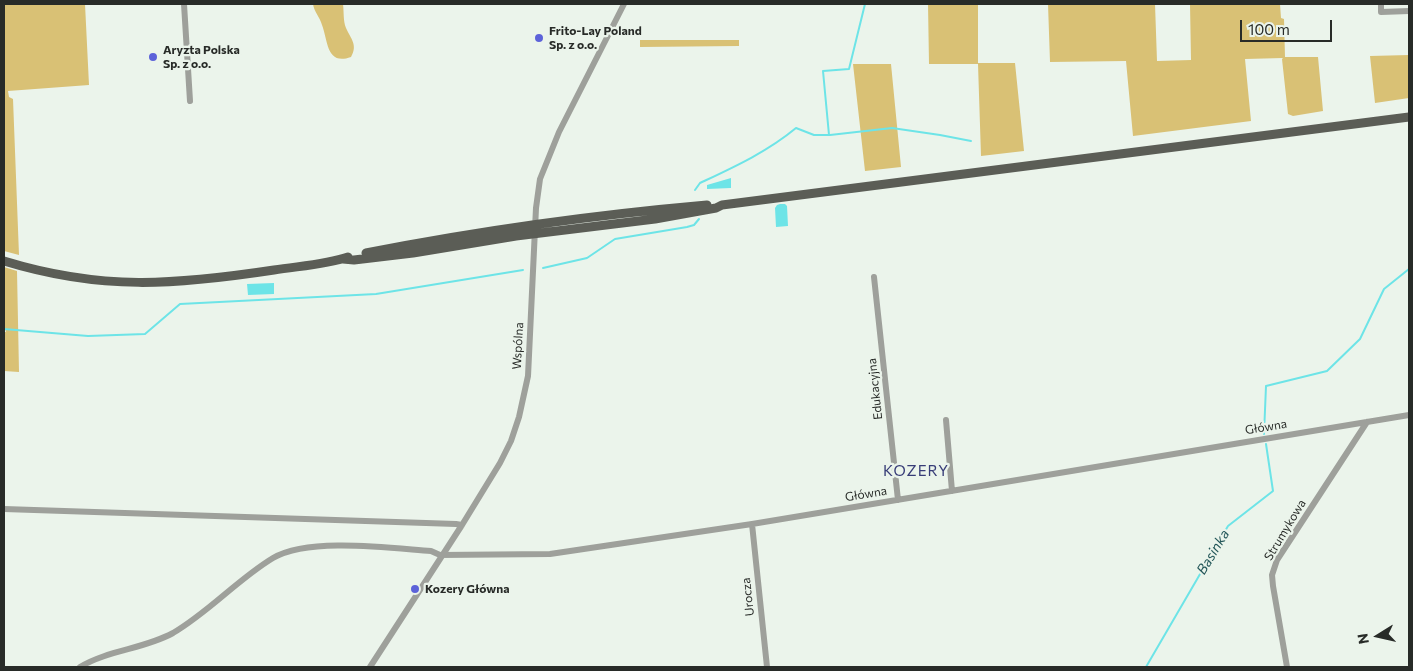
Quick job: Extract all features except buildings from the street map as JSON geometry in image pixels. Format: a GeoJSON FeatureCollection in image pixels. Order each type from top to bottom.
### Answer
{"type":"FeatureCollection","features":[{"type":"Feature","properties":{"kind":"main road"},"geometry":{"type":"LineString","coordinates":[[4,261],[48,273],[116,282],[151,283],[216,278],[343,259],[354,255],[416,244],[535,230],[655,210],[716,204],[722,206],[1409,117]]}},
{"type":"Feature","properties":{"kind":"street"},"geometry":{"type":"LineString","coordinates":[[184,4],[190,101]]}},
{"type":"Feature","properties":{"kind":"street","name":"Wspólna"},"geometry":{"type":"LineString","coordinates":[[370,667],[462,525],[500,463],[511,441],[524,397],[530,356],[538,188],[544,167],[559,132],[624,4]]}},
{"type":"Feature","properties":{"kind":"street"},"geometry":{"type":"LineString","coordinates":[[1381,4],[1381,12],[1409,11]]}},
{"type":"Feature","properties":{"kind":"street","name":"Edukacyjna"},"geometry":{"type":"LineString","coordinates":[[874,277],[898,500]]}},
{"type":"Feature","properties":{"kind":"street","name":"Główna"},"geometry":{"type":"LineString","coordinates":[[80,667],[110,654],[171,634],[194,620],[263,565],[287,552],[322,546],[353,546],[431,551],[443,555],[550,554],[752,524],[1409,415]]}},
{"type":"Feature","properties":{"kind":"street"},"geometry":{"type":"LineString","coordinates":[[946,420],[952,491]]}},
{"type":"Feature","properties":{"kind":"street","name":"Strumykowa"},"geometry":{"type":"LineString","coordinates":[[1286,665],[1272,586],[1272,575],[1277,560],[1367,422]]}},
{"type":"Feature","properties":{"kind":"street"},"geometry":{"type":"LineString","coordinates":[[4,509],[462,525]]}},
{"type":"Feature","properties":{"kind":"street","name":"Urocza"},"geometry":{"type":"LineString","coordinates":[[752,524],[767,667]]}},
{"type":"Feature","properties":{"kind":"shaded area"},"geometry":{"type":"Polygon","coordinates":[[[4,4],[85,4],[89,85],[8,91],[9,97],[13,99],[19,255],[4,251],[4,4]]]}},
{"type":"Feature","properties":{"kind":"shaded area"},"geometry":{"type":"Polygon","coordinates":[[[313,4],[343,4],[345,25],[354,45],[351,57],[343,59],[332,55],[313,4]]]}},
{"type":"Feature","properties":{"kind":"shaded area"},"geometry":{"type":"Polygon","coordinates":[[[928,4],[978,4],[978,63],[1015,63],[1024,151],[981,156],[978,64],[929,64],[928,4]]]}},
{"type":"Feature","properties":{"kind":"shaded area"},"geometry":{"type":"Polygon","coordinates":[[[1048,4],[1155,4],[1157,61],[1191,60],[1190,4],[1280,4],[1281,18],[1284,19],[1285,57],[1318,57],[1323,111],[1293,116],[1288,114],[1283,58],[1245,59],[1251,121],[1133,136],[1126,61],[1050,62],[1048,4]]]}},
{"type":"Feature","properties":{"kind":"shaded area"},"geometry":{"type":"Polygon","coordinates":[[[640,40],[739,40],[739,46],[640,47],[640,40]]]}},
{"type":"Feature","properties":{"kind":"shaded area"},"geometry":{"type":"Polygon","coordinates":[[[1409,55],[1409,98],[1375,103],[1370,56],[1409,55]]]}},
{"type":"Feature","properties":{"kind":"shaded area"},"geometry":{"type":"Polygon","coordinates":[[[853,64],[891,64],[901,167],[865,171],[853,64]]]}},
{"type":"Feature","properties":{"kind":"shaded area"},"geometry":{"type":"Polygon","coordinates":[[[4,267],[17,271],[19,372],[4,371],[4,332],[6,332],[4,324],[4,267]]]}},
{"type":"Feature","properties":{"kind":"water"},"geometry":{"type":"Polygon","coordinates":[[[731,178],[731,188],[707,189],[707,185],[731,178]]]}},
{"type":"Feature","properties":{"kind":"water"},"geometry":{"type":"Polygon","coordinates":[[[780,204],[787,206],[788,226],[776,227],[775,208],[780,204]]]}},
{"type":"Feature","properties":{"kind":"water"},"geometry":{"type":"Polygon","coordinates":[[[274,283],[274,294],[248,295],[247,284],[274,283]]]}},
{"type":"Feature","properties":{"kind":"waterway"},"geometry":{"type":"LineString","coordinates":[[695,190],[700,183],[762,152],[796,128],[814,135],[829,135],[823,71],[849,69],[865,4]]}},
{"type":"Feature","properties":{"kind":"waterway"},"geometry":{"type":"LineString","coordinates":[[830,135],[892,128],[971,141]]}},
{"type":"Feature","properties":{"kind":"waterway"},"geometry":{"type":"LineString","coordinates":[[543,268],[587,258],[615,239],[687,227],[694,225],[699,219]]}},
{"type":"Feature","properties":{"kind":"waterway","name":"Basinka"},"geometry":{"type":"LineString","coordinates":[[1264,434],[1266,386],[1327,371],[1360,339],[1384,289],[1409,269]]}},
{"type":"Feature","properties":{"kind":"waterway"},"geometry":{"type":"LineString","coordinates":[[4,329],[88,336],[145,334],[180,304],[376,294],[523,270]]}},
{"type":"Feature","properties":{"kind":"waterway","name":"Basinka"},"geometry":{"type":"LineString","coordinates":[[1146,667],[1228,526],[1273,491],[1266,444]]}},
{"type":"Feature","properties":{"kind":"place","name":"Frito-Lay Poland Sp. z o.o."},"geometry":{"type":"Point","coordinates":[539,38]}},
{"type":"Feature","properties":{"kind":"place","name":"Aryzta Polska Sp. z o.o."},"geometry":{"type":"Point","coordinates":[153,57]}},
{"type":"Feature","properties":{"kind":"place","name":"Kozery Główna"},"geometry":{"type":"Point","coordinates":[415,589]}},
{"type":"Feature","properties":{"kind":"district","name":"KOZERY"},"geometry":{"type":"Point","coordinates":[916,471]}}]}
